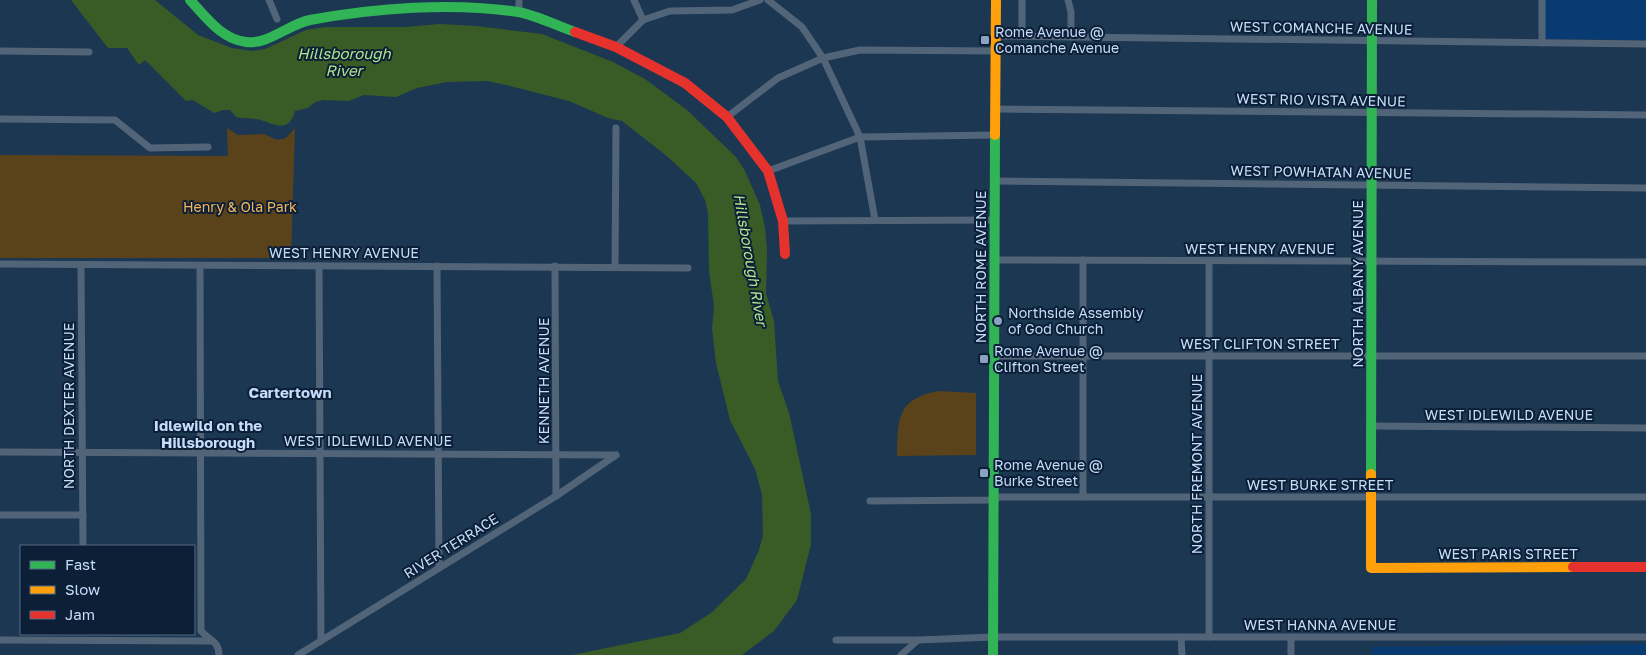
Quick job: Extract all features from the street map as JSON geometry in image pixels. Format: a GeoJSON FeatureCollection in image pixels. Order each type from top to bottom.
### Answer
{"type":"FeatureCollection","features":[{"type":"Feature","properties":{"kind":"street"},"geometry":{"type":"LineString","coordinates":[[190,0],[220,33],[246,42],[259,42],[306,21],[430,3],[519,12],[616,47],[684,83],[727,117],[768,170],[783,221],[785,254]]}},
{"type":"Feature","properties":{"kind":"street"},"geometry":{"type":"LineString","coordinates":[[269,0],[277,19]]}},
{"type":"Feature","properties":{"kind":"street"},"geometry":{"type":"LineString","coordinates":[[519,0],[519,12]]}},
{"type":"Feature","properties":{"kind":"street"},"geometry":{"type":"LineString","coordinates":[[634,0],[643,20]]}},
{"type":"Feature","properties":{"kind":"street"},"geometry":{"type":"LineString","coordinates":[[616,47],[643,20],[670,10],[732,10],[760,0]]}},
{"type":"Feature","properties":{"kind":"street"},"geometry":{"type":"LineString","coordinates":[[768,0],[802,27],[823,58],[860,137],[876,220]]}},
{"type":"Feature","properties":{"kind":"street","name":"NORTH ROME AVENUE"},"geometry":{"type":"LineString","coordinates":[[993,655],[996,0]]}},
{"type":"Feature","properties":{"kind":"street"},"geometry":{"type":"LineString","coordinates":[[1022,0],[1022,36]]}},
{"type":"Feature","properties":{"kind":"street"},"geometry":{"type":"LineString","coordinates":[[1068,0],[1071,12],[1071,37]]}},
{"type":"Feature","properties":{"kind":"street","name":"NORTH ALBANY AVENUE"},"geometry":{"type":"LineString","coordinates":[[1371,568],[1372,0]]}},
{"type":"Feature","properties":{"kind":"street"},"geometry":{"type":"LineString","coordinates":[[1542,0],[1542,43]]}},
{"type":"Feature","properties":{"kind":"street","name":"WEST COMANCHE AVENUE"},"geometry":{"type":"LineString","coordinates":[[996,36],[1646,44]]}},
{"type":"Feature","properties":{"kind":"street"},"geometry":{"type":"LineString","coordinates":[[727,117],[778,78],[823,58],[860,50],[996,51]]}},
{"type":"Feature","properties":{"kind":"street"},"geometry":{"type":"LineString","coordinates":[[0,51],[89,52]]}},
{"type":"Feature","properties":{"kind":"street","name":"WEST RIO VISTA AVENUE"},"geometry":{"type":"LineString","coordinates":[[996,109],[1646,115]]}},
{"type":"Feature","properties":{"kind":"street"},"geometry":{"type":"LineString","coordinates":[[0,119],[115,120],[150,148],[208,147]]}},
{"type":"Feature","properties":{"kind":"street"},"geometry":{"type":"LineString","coordinates":[[615,268],[616,128]]}},
{"type":"Feature","properties":{"kind":"street"},"geometry":{"type":"LineString","coordinates":[[768,170],[860,137],[996,135]]}},
{"type":"Feature","properties":{"kind":"street","name":"WEST POWHATAN AVENUE"},"geometry":{"type":"LineString","coordinates":[[995,181],[1646,188]]}},
{"type":"Feature","properties":{"kind":"street"},"geometry":{"type":"LineString","coordinates":[[783,221],[995,220]]}},
{"type":"Feature","properties":{"kind":"street","name":"WEST HENRY AVENUE"},"geometry":{"type":"LineString","coordinates":[[994,260],[1646,262]]}},
{"type":"Feature","properties":{"kind":"street"},"geometry":{"type":"LineString","coordinates":[[1083,260],[1083,497]]}},
{"type":"Feature","properties":{"kind":"street","name":"NORTH FREMONT AVENUE"},"geometry":{"type":"LineString","coordinates":[[1209,261],[1209,637]]}},
{"type":"Feature","properties":{"kind":"street","name":"WEST HENRY AVENUE"},"geometry":{"type":"LineString","coordinates":[[0,264],[688,268]]}},
{"type":"Feature","properties":{"kind":"street","name":"NORTH DEXTER AVENUE"},"geometry":{"type":"LineString","coordinates":[[81,265],[83,545]]}},
{"type":"Feature","properties":{"kind":"street"},"geometry":{"type":"LineString","coordinates":[[200,266],[201,631],[214,640],[219,648],[219,655]]}},
{"type":"Feature","properties":{"kind":"street"},"geometry":{"type":"LineString","coordinates":[[319,266],[321,641]]}},
{"type":"Feature","properties":{"kind":"street"},"geometry":{"type":"LineString","coordinates":[[437,266],[439,568]]}},
{"type":"Feature","properties":{"kind":"street","name":"KENNETH AVENUE"},"geometry":{"type":"LineString","coordinates":[[555,266],[556,496]]}},
{"type":"Feature","properties":{"kind":"street","name":"WEST CLIFTON STREET"},"geometry":{"type":"LineString","coordinates":[[994,356],[1646,356]]}},
{"type":"Feature","properties":{"kind":"street","name":"WEST IDLEWILD AVENUE"},"geometry":{"type":"LineString","coordinates":[[1371,426],[1646,428]]}},
{"type":"Feature","properties":{"kind":"street","name":"WEST IDLEWILD AVENUE"},"geometry":{"type":"LineString","coordinates":[[0,452],[616,455]]}},
{"type":"Feature","properties":{"kind":"street","name":"RIVER TERRACE"},"geometry":{"type":"LineString","coordinates":[[298,655],[556,496],[616,455]]}},
{"type":"Feature","properties":{"kind":"street","name":"WEST BURKE STREET"},"geometry":{"type":"LineString","coordinates":[[870,501],[994,500],[999,497],[1646,497]]}},
{"type":"Feature","properties":{"kind":"street"},"geometry":{"type":"LineString","coordinates":[[0,515],[83,514]]}},
{"type":"Feature","properties":{"kind":"street","name":"WEST PARIS STREET"},"geometry":{"type":"LineString","coordinates":[[1371,568],[1646,568]]}},
{"type":"Feature","properties":{"kind":"street"},"geometry":{"type":"LineString","coordinates":[[0,640],[83,637],[214,640]]}},
{"type":"Feature","properties":{"kind":"street","name":"WEST HANNA AVENUE"},"geometry":{"type":"LineString","coordinates":[[918,640],[993,637],[1646,637]]}},
{"type":"Feature","properties":{"kind":"street"},"geometry":{"type":"LineString","coordinates":[[1181,637],[1182,655]]}},
{"type":"Feature","properties":{"kind":"street"},"geometry":{"type":"LineString","coordinates":[[1291,637],[1291,655]]}},
{"type":"Feature","properties":{"kind":"street"},"geometry":{"type":"LineString","coordinates":[[836,640],[918,640]]}},
{"type":"Feature","properties":{"kind":"street"},"geometry":{"type":"LineString","coordinates":[[901,655],[918,640]]}},
{"type":"Feature","properties":{"kind":"shaded area"},"geometry":{"type":"Polygon","coordinates":[[[1545,0],[1646,0],[1646,40],[1545,39],[1545,0]]]}},
{"type":"Feature","properties":{"kind":"shaded area"},"geometry":{"type":"Polygon","coordinates":[[[1646,644],[1646,655],[1372,655],[1372,647],[1646,644]]]}},
{"type":"Feature","properties":{"kind":"green space","name":"Henry & Ola Park"},"geometry":{"type":"Polygon","coordinates":[[[227,128],[238,135],[264,134],[277,140],[286,138],[295,128],[291,258],[0,258],[0,155],[228,156],[227,128]]]}},
{"type":"Feature","properties":{"kind":"green space"},"geometry":{"type":"Polygon","coordinates":[[[938,391],[976,393],[976,455],[897,456],[899,422],[902,413],[914,399],[938,391]]]}},
{"type":"Feature","properties":{"kind":"water","name":"Hillsborough River"},"geometry":{"type":"Polygon","coordinates":[[[71,0],[155,0],[198,35],[232,48],[252,51],[265,49],[306,30],[325,27],[406,27],[440,24],[476,26],[542,34],[613,62],[645,79],[687,110],[736,157],[745,171],[760,205],[765,227],[767,250],[766,293],[774,321],[778,381],[789,413],[811,514],[811,544],[797,600],[774,631],[742,655],[572,655],[680,633],[711,613],[746,579],[759,550],[763,535],[762,495],[755,469],[730,420],[716,363],[712,328],[714,306],[709,271],[708,213],[705,200],[696,183],[668,157],[622,121],[608,118],[569,101],[487,81],[447,82],[417,88],[396,97],[364,95],[349,101],[323,100],[315,102],[308,108],[295,111],[288,123],[279,126],[256,119],[236,117],[230,110],[214,113],[193,100],[186,101],[145,60],[139,65],[127,48],[108,48],[71,0]]]}},
{"type":"Feature","properties":{"kind":"traffic: fast"},"geometry":{"type":"LineString","coordinates":[[190,0],[222,32],[229,37],[246,42],[262,40],[310,20],[361,12],[440,7],[467,7],[525,13],[575,32]]}},
{"type":"Feature","properties":{"kind":"traffic: fast"},"geometry":{"type":"LineString","coordinates":[[1371,474],[1372,0]]}},
{"type":"Feature","properties":{"kind":"traffic: fast"},"geometry":{"type":"LineString","coordinates":[[993,655],[995,135]]}},
{"type":"Feature","properties":{"kind":"traffic: slow"},"geometry":{"type":"LineString","coordinates":[[995,135],[996,0]]}},
{"type":"Feature","properties":{"kind":"traffic: slow"},"geometry":{"type":"LineString","coordinates":[[1371,474],[1371,568],[1573,567]]}},
{"type":"Feature","properties":{"kind":"traffic: jam"},"geometry":{"type":"LineString","coordinates":[[575,32],[616,47],[685,83],[727,117],[768,171],[783,221],[785,254]]}},
{"type":"Feature","properties":{"kind":"traffic: jam"},"geometry":{"type":"LineString","coordinates":[[1573,567],[1646,567]]}},
{"type":"Feature","properties":{"kind":"place","name":"Rome Avenue @ Comanche Avenue"},"geometry":{"type":"Point","coordinates":[985,40]}},
{"type":"Feature","properties":{"kind":"place","name":"Northside Assembly of God Church"},"geometry":{"type":"Point","coordinates":[998,321]}},
{"type":"Feature","properties":{"kind":"place","name":"Rome Avenue @ Clifton Street"},"geometry":{"type":"Point","coordinates":[984,359]}},
{"type":"Feature","properties":{"kind":"place","name":"Rome Avenue @ Burke Street"},"geometry":{"type":"Point","coordinates":[984,473]}},
{"type":"Feature","properties":{"kind":"district","name":"Cartertown"},"geometry":{"type":"Point","coordinates":[290,393]}},
{"type":"Feature","properties":{"kind":"district","name":"Idlewild on the Hillsborough"},"geometry":{"type":"Point","coordinates":[208,434]}}]}
